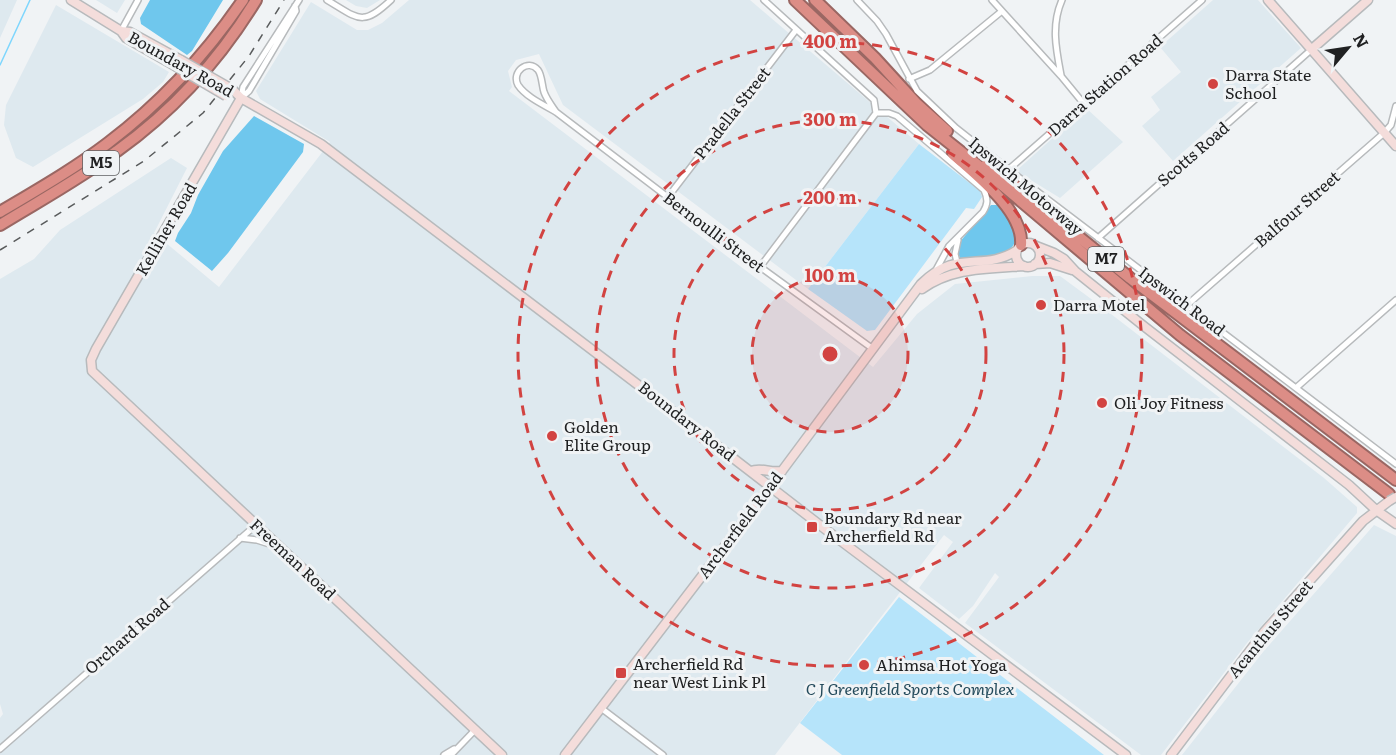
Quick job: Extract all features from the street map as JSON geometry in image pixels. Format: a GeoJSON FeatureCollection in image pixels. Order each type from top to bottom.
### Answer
{"type":"FeatureCollection","features":[{"type":"Feature","properties":{"kind":"highway","name":"M5"},"geometry":{"type":"LineString","coordinates":[[0,212],[84,160],[140,117],[197,60],[243,0]]}},
{"type":"Feature","properties":{"kind":"highway","name":"M5"},"geometry":{"type":"LineString","coordinates":[[0,225],[98,165],[154,121],[199,77],[256,0]]}},
{"type":"Feature","properties":{"kind":"highway"},"geometry":{"type":"LineString","coordinates":[[244,19],[254,13],[262,0]]}},
{"type":"Feature","properties":{"kind":"highway","name":"Ipswich Motorway"},"geometry":{"type":"LineString","coordinates":[[795,0],[927,125],[1180,335],[1391,497]]}},
{"type":"Feature","properties":{"kind":"highway","name":"Ipswich Motorway"},"geometry":{"type":"LineString","coordinates":[[815,0],[875,58],[917,104],[951,135],[1130,278],[1396,480]]}},
{"type":"Feature","properties":{"kind":"highway"},"geometry":{"type":"LineString","coordinates":[[927,125],[935,136],[1006,207],[1021,230],[1019,248]]}},
{"type":"Feature","properties":{"kind":"highway"},"geometry":{"type":"LineString","coordinates":[[1353,448],[1362,448],[1396,471]]}},
{"type":"Feature","properties":{"kind":"street","name":"Boundary Road"},"geometry":{"type":"LineString","coordinates":[[71,0],[121,31],[130,32],[229,93],[321,144],[1126,755]]}},
{"type":"Feature","properties":{"kind":"street"},"geometry":{"type":"LineString","coordinates":[[121,31],[138,0]]}},
{"type":"Feature","properties":{"kind":"street"},"geometry":{"type":"LineString","coordinates":[[327,0],[362,18],[375,15],[391,0]]}},
{"type":"Feature","properties":{"kind":"street"},"geometry":{"type":"LineString","coordinates":[[760,267],[876,113],[874,100],[764,0]]}},
{"type":"Feature","properties":{"kind":"street"},"geometry":{"type":"LineString","coordinates":[[992,0],[1061,76],[1083,104]]}},
{"type":"Feature","properties":{"kind":"street"},"geometry":{"type":"LineString","coordinates":[[1061,76],[1056,51],[1055,22],[1062,0]]}},
{"type":"Feature","properties":{"kind":"street","name":"Darra Station Road"},"geometry":{"type":"LineString","coordinates":[[1008,170],[1202,0]]}},
{"type":"Feature","properties":{"kind":"street"},"geometry":{"type":"LineString","coordinates":[[1268,0],[1396,146]]}},
{"type":"Feature","properties":{"kind":"street","name":"Scotts Road"},"geometry":{"type":"LineString","coordinates":[[1098,238],[1368,0]]}},
{"type":"Feature","properties":{"kind":"street","name":"Ipswich Road"},"geometry":{"type":"LineString","coordinates":[[861,2],[886,34],[909,79],[921,96],[956,128],[1008,170],[1396,464]]}},
{"type":"Feature","properties":{"kind":"street","name":"Kelliher Road"},"geometry":{"type":"LineString","coordinates":[[91,360],[241,98],[250,90],[296,11],[297,3]]}},
{"type":"Feature","properties":{"kind":"street"},"geometry":{"type":"LineString","coordinates":[[909,79],[930,70],[1002,11]]}},
{"type":"Feature","properties":{"kind":"street","name":"Pradella Street"},"geometry":{"type":"LineString","coordinates":[[668,197],[796,30]]}},
{"type":"Feature","properties":{"kind":"street"},"geometry":{"type":"LineString","coordinates":[[1044,59],[1056,51]]}},
{"type":"Feature","properties":{"kind":"street","name":"Bernoulli Street"},"geometry":{"type":"LineString","coordinates":[[556,112],[543,89],[539,70],[526,65],[519,69],[516,76],[517,83],[522,89],[873,349]]}},
{"type":"Feature","properties":{"kind":"street","name":"Balfour Street"},"geometry":{"type":"LineString","coordinates":[[1187,305],[1384,132],[1391,125],[1396,106]]}},
{"type":"Feature","properties":{"kind":"street"},"geometry":{"type":"LineString","coordinates":[[876,113],[889,113],[897,116],[984,190],[987,197],[987,205],[958,239],[949,246],[934,272]]}},
{"type":"Feature","properties":{"kind":"street"},"geometry":{"type":"LineString","coordinates":[[958,239],[955,254],[957,262],[969,270]]}},
{"type":"Feature","properties":{"kind":"street"},"geometry":{"type":"LineString","coordinates":[[1075,271],[1050,263],[1024,266],[1018,262],[1019,248],[1029,243],[1064,259],[1075,271],[1396,524]]}},
{"type":"Feature","properties":{"kind":"street"},"geometry":{"type":"LineString","coordinates":[[1035,264],[1040,253],[1036,246]]}},
{"type":"Feature","properties":{"kind":"street","name":"Archerfield Road"},"geometry":{"type":"LineString","coordinates":[[565,755],[914,294],[934,272],[957,262],[999,259],[1019,248]]}},
{"type":"Feature","properties":{"kind":"street","name":"Archerfield Road"},"geometry":{"type":"LineString","coordinates":[[914,294],[937,279],[969,270],[1024,266]]}},
{"type":"Feature","properties":{"kind":"street"},"geometry":{"type":"LineString","coordinates":[[1297,387],[1396,300]]}},
{"type":"Feature","properties":{"kind":"street","name":"Freeman Road"},"geometry":{"type":"LineString","coordinates":[[91,360],[92,371],[97,376],[502,755]]}},
{"type":"Feature","properties":{"kind":"street"},"geometry":{"type":"LineString","coordinates":[[751,471],[758,468],[773,472],[782,471]]}},
{"type":"Feature","properties":{"kind":"street","name":"Acanthus Street"},"geometry":{"type":"LineString","coordinates":[[1171,755],[1264,632],[1363,521],[1391,497]]}},
{"type":"Feature","properties":{"kind":"street","name":"Orchard Road"},"geometry":{"type":"LineString","coordinates":[[0,749],[256,525]]}},
{"type":"Feature","properties":{"kind":"street"},"geometry":{"type":"LineString","coordinates":[[240,538],[280,547]]}},
{"type":"Feature","properties":{"kind":"street"},"geometry":{"type":"LineString","coordinates":[[601,708],[663,755]]}},
{"type":"Feature","properties":{"kind":"street"},"geometry":{"type":"LineString","coordinates":[[451,755],[475,730]]}},
{"type":"Feature","properties":{"kind":"street"},"geometry":{"type":"LineString","coordinates":[[444,755],[460,744]]}},
{"type":"Feature","properties":{"kind":"shaded area"},"geometry":{"type":"Polygon","coordinates":[[[0,0],[17,0],[0,38],[0,0]]]}},
{"type":"Feature","properties":{"kind":"shaded area"},"geometry":{"type":"Polygon","coordinates":[[[96,0],[125,0],[117,13],[96,0]]]}},
{"type":"Feature","properties":{"kind":"shaded area"},"geometry":{"type":"Polygon","coordinates":[[[150,0],[223,0],[192,51],[187,55],[141,24],[140,18],[150,0]]]}},
{"type":"Feature","properties":{"kind":"shaded area"},"geometry":{"type":"Polygon","coordinates":[[[346,0],[380,0],[367,8],[356,6],[346,0]]]}},
{"type":"Feature","properties":{"kind":"shaded area"},"geometry":{"type":"Polygon","coordinates":[[[409,0],[750,0],[919,144],[808,289],[563,105],[539,54],[516,60],[508,71],[512,87],[509,91],[873,367],[917,314],[955,284],[1032,276],[1060,276],[1324,478],[1357,507],[1357,513],[1247,643],[1161,755],[1141,755],[965,623],[999,577],[995,573],[973,606],[959,619],[919,588],[953,542],[944,535],[775,755],[0,755],[0,718],[3,714],[0,704],[0,279],[34,259],[60,230],[171,158],[187,168],[154,233],[219,287],[330,142],[260,99],[256,91],[311,2],[357,30],[368,30],[382,23],[409,0]]]}},
{"type":"Feature","properties":{"kind":"shaded area","name":"Darra State School"},"geometry":{"type":"Polygon","coordinates":[[[1213,0],[1258,0],[1301,48],[1173,161],[1142,126],[1160,110],[1151,97],[1181,72],[1160,47],[1213,0]]]}},
{"type":"Feature","properties":{"kind":"shaded area"},"geometry":{"type":"Polygon","coordinates":[[[56,5],[169,72],[163,82],[143,99],[33,167],[16,158],[4,125],[6,105],[56,5]]]}},
{"type":"Feature","properties":{"kind":"shaded area"},"geometry":{"type":"Polygon","coordinates":[[[1086,108],[1123,142],[1060,198],[1016,171],[1086,108]]]}},
{"type":"Feature","properties":{"kind":"shaded area"},"geometry":{"type":"Polygon","coordinates":[[[254,116],[304,144],[303,152],[212,271],[175,241],[223,151],[254,116]]]}},
{"type":"Feature","properties":{"kind":"shaded area"},"geometry":{"type":"Polygon","coordinates":[[[991,205],[998,205],[1009,221],[1015,233],[1015,242],[1010,249],[1002,253],[960,258],[957,251],[958,244],[991,205]]]}},
{"type":"Feature","properties":{"kind":"shaded area"},"geometry":{"type":"Polygon","coordinates":[[[1374,525],[1396,536],[1396,755],[1182,755],[1263,652],[1374,525]]]}},
{"type":"Feature","properties":{"kind":"green space"},"geometry":{"type":"Polygon","coordinates":[[[919,144],[980,191],[982,197],[974,209],[966,208],[875,330],[867,331],[808,289],[919,144]]]}},
{"type":"Feature","properties":{"kind":"green space","name":"C J Greenfield Sports Complex"},"geometry":{"type":"Polygon","coordinates":[[[899,597],[1104,755],[842,755],[800,723],[899,597]]]}},
{"type":"Feature","properties":{"kind":"waterway"},"geometry":{"type":"LineString","coordinates":[[0,65],[30,0]]}},
{"type":"Feature","properties":{"kind":"railway"},"geometry":{"type":"LineString","coordinates":[[0,250],[144,161],[203,113],[249,56],[284,0]]}},
{"type":"Feature","properties":{"kind":"place","name":"Darra State School"},"geometry":{"type":"Point","coordinates":[1213,84]}},
{"type":"Feature","properties":{"kind":"place","name":"Darra Motel"},"geometry":{"type":"Point","coordinates":[1041,305]}},
{"type":"Feature","properties":{"kind":"place","name":"Oli Joy Fitness"},"geometry":{"type":"Point","coordinates":[1102,403]}},
{"type":"Feature","properties":{"kind":"place","name":"Golden Elite Group"},"geometry":{"type":"Point","coordinates":[552,436]}},
{"type":"Feature","properties":{"kind":"place","name":"Boundary Rd near Archerfield Rd"},"geometry":{"type":"Point","coordinates":[812,527]}},
{"type":"Feature","properties":{"kind":"place","name":"Ahimsa Hot Yoga"},"geometry":{"type":"Point","coordinates":[864,665]}},
{"type":"Feature","properties":{"kind":"place","name":"Archerfield Rd near West Link Pl"},"geometry":{"type":"Point","coordinates":[621,673]}}]}
